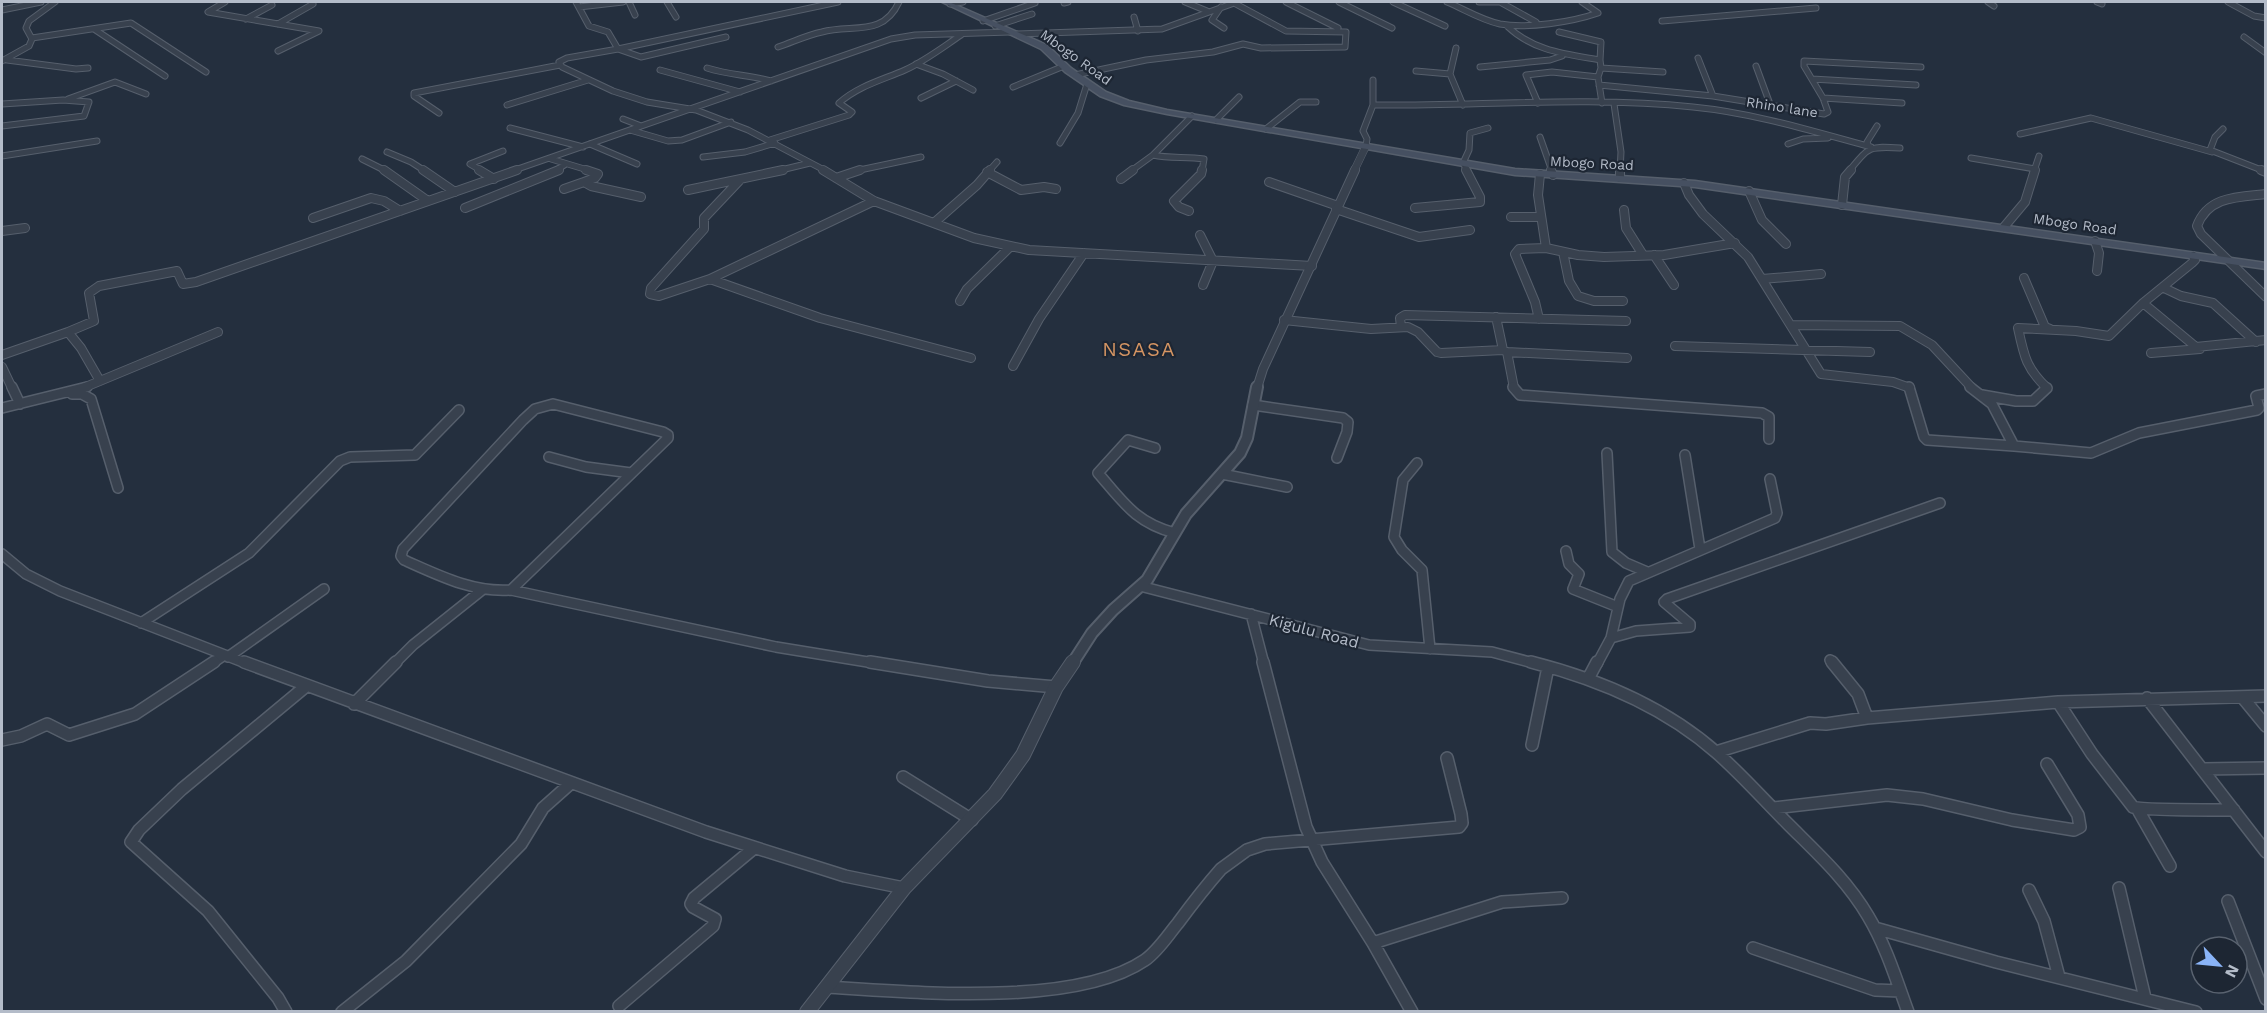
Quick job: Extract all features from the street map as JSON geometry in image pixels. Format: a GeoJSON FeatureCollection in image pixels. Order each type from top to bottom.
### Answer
{"type":"FeatureCollection","features":[{"type":"Feature","properties":{"kind":"main road","name":"Mbogo Road"},"geometry":{"type":"LineString","coordinates":[[948,3],[1044,47],[1075,75],[1103,94],[1127,103],[1192,116],[1462,163],[1540,174],[1684,183],[1749,191],[2265,266]]}},
{"type":"Feature","properties":{"kind":"street"},"geometry":{"type":"LineString","coordinates":[[2,10],[41,2]]}},
{"type":"Feature","properties":{"kind":"street"},"geometry":{"type":"LineString","coordinates":[[32,38],[26,28],[29,21],[55,2]]}},
{"type":"Feature","properties":{"kind":"street"},"geometry":{"type":"LineString","coordinates":[[225,2],[208,12],[319,31],[278,51]]}},
{"type":"Feature","properties":{"kind":"street"},"geometry":{"type":"LineString","coordinates":[[623,2],[578,4],[590,26],[608,32],[618,49],[638,57],[726,37]]}},
{"type":"Feature","properties":{"kind":"street"},"geometry":{"type":"LineString","coordinates":[[629,2],[635,15]]}},
{"type":"Feature","properties":{"kind":"street"},"geometry":{"type":"LineString","coordinates":[[667,2],[676,17]]}},
{"type":"Feature","properties":{"kind":"street"},"geometry":{"type":"LineString","coordinates":[[560,65],[559,62],[567,58],[838,2]]}},
{"type":"Feature","properties":{"kind":"street"},"geometry":{"type":"LineString","coordinates":[[778,47],[820,32],[850,30],[887,21],[893,15],[899,2]]}},
{"type":"Feature","properties":{"kind":"street"},"geometry":{"type":"LineString","coordinates":[[948,3],[963,2]]}},
{"type":"Feature","properties":{"kind":"street"},"geometry":{"type":"LineString","coordinates":[[1185,2],[1207,11]]}},
{"type":"Feature","properties":{"kind":"street"},"geometry":{"type":"LineString","coordinates":[[2,355],[94,321],[89,293],[99,286],[172,271],[180,272],[183,284],[191,284],[901,37],[1138,31],[1167,28],[1207,11],[1237,2],[1286,31],[1346,33],[1345,47],[1254,47],[1243,44],[1213,52],[1146,60],[1075,75]]}},
{"type":"Feature","properties":{"kind":"street"},"geometry":{"type":"LineString","coordinates":[[1286,2],[1338,28]]}},
{"type":"Feature","properties":{"kind":"street"},"geometry":{"type":"LineString","coordinates":[[1339,2],[1392,28]]}},
{"type":"Feature","properties":{"kind":"street"},"geometry":{"type":"LineString","coordinates":[[1393,2],[1445,26]]}},
{"type":"Feature","properties":{"kind":"street"},"geometry":{"type":"LineString","coordinates":[[1447,2],[1497,24],[1507,26],[1598,13],[1582,2]]}},
{"type":"Feature","properties":{"kind":"street"},"geometry":{"type":"LineString","coordinates":[[1479,2],[1500,2],[1536,22]]}},
{"type":"Feature","properties":{"kind":"street"},"geometry":{"type":"LineString","coordinates":[[1662,21],[1816,8],[1809,2]]}},
{"type":"Feature","properties":{"kind":"street"},"geometry":{"type":"LineString","coordinates":[[1988,2],[1994,6]]}},
{"type":"Feature","properties":{"kind":"street"},"geometry":{"type":"LineString","coordinates":[[2228,2],[2254,16],[2265,18]]}},
{"type":"Feature","properties":{"kind":"street"},"geometry":{"type":"LineString","coordinates":[[983,21],[1035,3]]}},
{"type":"Feature","properties":{"kind":"street"},"geometry":{"type":"LineString","coordinates":[[278,24],[313,4]]}},
{"type":"Feature","properties":{"kind":"street"},"geometry":{"type":"LineString","coordinates":[[246,19],[272,5]]}},
{"type":"Feature","properties":{"kind":"street"},"geometry":{"type":"LineString","coordinates":[[1221,7],[1212,20],[1224,28]]}},
{"type":"Feature","properties":{"kind":"street"},"geometry":{"type":"LineString","coordinates":[[995,26],[1032,14]]}},
{"type":"Feature","properties":{"kind":"street"},"geometry":{"type":"LineString","coordinates":[[1134,17],[1138,31]]}},
{"type":"Feature","properties":{"kind":"street"},"geometry":{"type":"LineString","coordinates":[[32,38],[130,23],[206,72]]}},
{"type":"Feature","properties":{"kind":"street"},"geometry":{"type":"LineString","coordinates":[[1507,26],[1523,44],[1562,56],[1600,60]]}},
{"type":"Feature","properties":{"kind":"street"},"geometry":{"type":"LineString","coordinates":[[94,29],[165,76]]}},
{"type":"Feature","properties":{"kind":"street"},"geometry":{"type":"LineString","coordinates":[[1559,32],[1601,42],[1601,68],[1598,77],[1602,103]]}},
{"type":"Feature","properties":{"kind":"street"},"geometry":{"type":"LineString","coordinates":[[703,157],[746,152],[849,114],[851,110],[839,103],[845,98],[883,77],[916,64],[963,34]]}},
{"type":"Feature","properties":{"kind":"street"},"geometry":{"type":"LineString","coordinates":[[2244,37],[2265,53]]}},
{"type":"Feature","properties":{"kind":"street"},"geometry":{"type":"LineString","coordinates":[[3,60],[29,46],[32,38]]}},
{"type":"Feature","properties":{"kind":"street"},"geometry":{"type":"LineString","coordinates":[[1254,47],[1264,55]]}},
{"type":"Feature","properties":{"kind":"street"},"geometry":{"type":"LineString","coordinates":[[1456,48],[1450,74],[1463,105]]}},
{"type":"Feature","properties":{"kind":"street"},"geometry":{"type":"LineString","coordinates":[[1524,53],[1530,61]]}},
{"type":"Feature","properties":{"kind":"street"},"geometry":{"type":"LineString","coordinates":[[1480,67],[1550,60],[1562,56]]}},
{"type":"Feature","properties":{"kind":"street"},"geometry":{"type":"LineString","coordinates":[[1698,58],[1713,96]]}},
{"type":"Feature","properties":{"kind":"street"},"geometry":{"type":"LineString","coordinates":[[3,60],[76,69],[88,68]]}},
{"type":"Feature","properties":{"kind":"street","name":"Rhino lane"},"geometry":{"type":"LineString","coordinates":[[1599,85],[1713,96],[1824,114],[1828,112],[1823,98],[1804,66],[1804,61],[1921,67]]}},
{"type":"Feature","properties":{"kind":"street"},"geometry":{"type":"LineString","coordinates":[[916,64],[974,90]]}},
{"type":"Feature","properties":{"kind":"street"},"geometry":{"type":"LineString","coordinates":[[438,113],[414,96],[414,93],[560,65],[602,88],[647,102],[691,109],[731,122],[772,141],[874,201],[974,238],[1010,247],[1084,254],[1312,266]]}},
{"type":"Feature","properties":{"kind":"street"},"geometry":{"type":"LineString","coordinates":[[1013,87],[1064,66]]}},
{"type":"Feature","properties":{"kind":"street"},"geometry":{"type":"LineString","coordinates":[[1756,66],[1770,104]]}},
{"type":"Feature","properties":{"kind":"street"},"geometry":{"type":"LineString","coordinates":[[707,68],[730,75],[747,74],[771,81]]}},
{"type":"Feature","properties":{"kind":"street"},"geometry":{"type":"LineString","coordinates":[[1601,68],[1663,72]]}},
{"type":"Feature","properties":{"kind":"street"},"geometry":{"type":"LineString","coordinates":[[660,70],[740,92]]}},
{"type":"Feature","properties":{"kind":"street"},"geometry":{"type":"LineString","coordinates":[[1416,71],[1450,74]]}},
{"type":"Feature","properties":{"kind":"street"},"geometry":{"type":"LineString","coordinates":[[1538,103],[1526,75],[1529,73],[1543,72],[1598,77]]}},
{"type":"Feature","properties":{"kind":"street"},"geometry":{"type":"LineString","coordinates":[[1812,79],[1916,85]]}},
{"type":"Feature","properties":{"kind":"street"},"geometry":{"type":"LineString","coordinates":[[507,105],[588,80]]}},
{"type":"Feature","properties":{"kind":"street"},"geometry":{"type":"LineString","coordinates":[[807,1011],[904,888],[972,820],[1013,771],[1056,687],[1092,633],[1154,570],[1192,505],[1222,474],[1244,445],[1263,369],[1366,146],[1368,139],[1363,131],[1373,105],[1373,80]]}},
{"type":"Feature","properties":{"kind":"street"},"geometry":{"type":"LineString","coordinates":[[921,98],[956,81]]}},
{"type":"Feature","properties":{"kind":"street"},"geometry":{"type":"LineString","coordinates":[[63,100],[115,82],[146,94]]}},
{"type":"Feature","properties":{"kind":"street"},"geometry":{"type":"LineString","coordinates":[[1060,143],[1078,112],[1087,84]]}},
{"type":"Feature","properties":{"kind":"street"},"geometry":{"type":"LineString","coordinates":[[1216,120],[1239,97]]}},
{"type":"Feature","properties":{"kind":"street"},"geometry":{"type":"LineString","coordinates":[[1823,98],[1902,103]]}},
{"type":"Feature","properties":{"kind":"street"},"geometry":{"type":"LineString","coordinates":[[2,104],[63,100],[88,101],[86,115],[2,126]]}},
{"type":"Feature","properties":{"kind":"street"},"geometry":{"type":"LineString","coordinates":[[1266,129],[1299,102],[1316,102]]}},
{"type":"Feature","properties":{"kind":"street"},"geometry":{"type":"LineString","coordinates":[[1373,105],[1602,103],[1704,108],[1762,118],[1870,147],[1900,148]]}},
{"type":"Feature","properties":{"kind":"street"},"geometry":{"type":"LineString","coordinates":[[1614,104],[1621,152],[1620,178]]}},
{"type":"Feature","properties":{"kind":"street"},"geometry":{"type":"LineString","coordinates":[[1122,179],[1153,155],[1192,116]]}},
{"type":"Feature","properties":{"kind":"street"},"geometry":{"type":"LineString","coordinates":[[2020,134],[2091,118],[2212,152],[2265,172]]}},
{"type":"Feature","properties":{"kind":"street"},"geometry":{"type":"LineString","coordinates":[[623,119],[641,126]]}},
{"type":"Feature","properties":{"kind":"street"},"geometry":{"type":"LineString","coordinates":[[630,130],[661,141],[675,141],[731,122]]}},
{"type":"Feature","properties":{"kind":"street"},"geometry":{"type":"LineString","coordinates":[[1870,147],[1867,142],[1877,126]]}},
{"type":"Feature","properties":{"kind":"street"},"geometry":{"type":"LineString","coordinates":[[510,128],[586,146],[637,164]]}},
{"type":"Feature","properties":{"kind":"street"},"geometry":{"type":"LineString","coordinates":[[1415,208],[1480,202],[1480,197],[1462,163],[1469,150],[1470,133],[1488,128]]}},
{"type":"Feature","properties":{"kind":"street"},"geometry":{"type":"LineString","coordinates":[[2212,152],[2209,146],[2216,134],[2223,129]]}},
{"type":"Feature","properties":{"kind":"street"},"geometry":{"type":"LineString","coordinates":[[1540,137],[1553,175]]}},
{"type":"Feature","properties":{"kind":"street"},"geometry":{"type":"LineString","coordinates":[[1788,144],[1803,139],[1834,137]]}},
{"type":"Feature","properties":{"kind":"street"},"geometry":{"type":"LineString","coordinates":[[2,156],[97,141]]}},
{"type":"Feature","properties":{"kind":"street"},"geometry":{"type":"LineString","coordinates":[[1842,205],[1845,177],[1870,147]]}},
{"type":"Feature","properties":{"kind":"street"},"geometry":{"type":"LineString","coordinates":[[494,179],[470,164],[503,151]]}},
{"type":"Feature","properties":{"kind":"street"},"geometry":{"type":"LineString","coordinates":[[387,152],[411,162],[454,192]]}},
{"type":"Feature","properties":{"kind":"street"},"geometry":{"type":"LineString","coordinates":[[1153,155],[1172,159],[1191,157],[1204,159],[1201,174],[1174,201],[1179,207],[1189,211]]}},
{"type":"Feature","properties":{"kind":"street"},"geometry":{"type":"LineString","coordinates":[[2004,227],[2025,202],[2039,156]]}},
{"type":"Feature","properties":{"kind":"street"},"geometry":{"type":"LineString","coordinates":[[836,178],[871,167],[921,157]]}},
{"type":"Feature","properties":{"kind":"street"},"geometry":{"type":"LineString","coordinates":[[1971,158],[2035,169]]}},
{"type":"Feature","properties":{"kind":"street"},"geometry":{"type":"LineString","coordinates":[[362,159],[379,166],[428,201]]}},
{"type":"Feature","properties":{"kind":"street"},"geometry":{"type":"LineString","coordinates":[[551,159],[598,174],[595,178],[564,189]]}},
{"type":"Feature","properties":{"kind":"street"},"geometry":{"type":"LineString","coordinates":[[935,222],[977,185],[997,162]]}},
{"type":"Feature","properties":{"kind":"street"},"geometry":{"type":"LineString","coordinates":[[688,190],[739,181],[810,163]]}},
{"type":"Feature","properties":{"kind":"street"},"geometry":{"type":"LineString","coordinates":[[465,208],[561,170],[566,164]]}},
{"type":"Feature","properties":{"kind":"street"},"geometry":{"type":"LineString","coordinates":[[987,172],[1021,190],[1044,187],[1056,189]]}},
{"type":"Feature","properties":{"kind":"street"},"geometry":{"type":"LineString","coordinates":[[1540,174],[1538,195],[1546,248]]}},
{"type":"Feature","properties":{"kind":"street"},"geometry":{"type":"LineString","coordinates":[[739,181],[704,218],[704,229],[651,288],[650,294],[659,296],[710,279],[874,201]]}},
{"type":"Feature","properties":{"kind":"street"},"geometry":{"type":"LineString","coordinates":[[584,182],[591,186],[641,197]]}},
{"type":"Feature","properties":{"kind":"street"},"geometry":{"type":"LineString","coordinates":[[1269,182],[1419,237],[1470,230]]}},
{"type":"Feature","properties":{"kind":"street"},"geometry":{"type":"LineString","coordinates":[[1684,183],[1689,195],[1703,214],[1735,243],[1762,279],[1823,375],[1893,382],[1910,387],[1923,435],[1927,440],[2091,453],[2139,433],[2257,410],[2259,408],[2255,398],[2265,394]]}},
{"type":"Feature","properties":{"kind":"street"},"geometry":{"type":"LineString","coordinates":[[1749,191],[1762,220],[1786,244]]}},
{"type":"Feature","properties":{"kind":"street"},"geometry":{"type":"LineString","coordinates":[[2265,194],[2211,204],[2205,208],[2196,226],[2198,231],[2265,297]]}},
{"type":"Feature","properties":{"kind":"street"},"geometry":{"type":"LineString","coordinates":[[313,218],[371,198],[384,201],[400,211]]}},
{"type":"Feature","properties":{"kind":"street"},"geometry":{"type":"LineString","coordinates":[[1624,210],[1626,228],[1643,255]]}},
{"type":"Feature","properties":{"kind":"street"},"geometry":{"type":"LineString","coordinates":[[1511,217],[1541,217]]}},
{"type":"Feature","properties":{"kind":"street"},"geometry":{"type":"LineString","coordinates":[[2,231],[25,228]]}},
{"type":"Feature","properties":{"kind":"street"},"geometry":{"type":"LineString","coordinates":[[1200,235],[1206,251],[1214,261]]}},
{"type":"Feature","properties":{"kind":"street"},"geometry":{"type":"LineString","coordinates":[[2095,241],[2099,252],[2097,271]]}},
{"type":"Feature","properties":{"kind":"street"},"geometry":{"type":"LineString","coordinates":[[1539,319],[1535,302],[1515,251],[1519,249],[1546,248],[1591,257],[1654,255],[1735,243]]}},
{"type":"Feature","properties":{"kind":"street"},"geometry":{"type":"LineString","coordinates":[[960,301],[966,289],[1010,247]]}},
{"type":"Feature","properties":{"kind":"street"},"geometry":{"type":"LineString","coordinates":[[1563,252],[1568,282],[1577,297],[1590,302],[1623,301]]}},
{"type":"Feature","properties":{"kind":"street"},"geometry":{"type":"LineString","coordinates":[[1013,366],[1039,319],[1084,254]]}},
{"type":"Feature","properties":{"kind":"street"},"geometry":{"type":"LineString","coordinates":[[1654,255],[1674,285]]}},
{"type":"Feature","properties":{"kind":"street"},"geometry":{"type":"LineString","coordinates":[[1980,395],[2016,401],[2033,401],[2047,388],[2034,377],[2026,364],[2018,328],[2050,329],[2109,336],[2143,303],[2194,261],[2193,256]]}},
{"type":"Feature","properties":{"kind":"street"},"geometry":{"type":"LineString","coordinates":[[1203,285],[1214,261]]}},
{"type":"Feature","properties":{"kind":"street"},"geometry":{"type":"LineString","coordinates":[[1762,279],[1821,274]]}},
{"type":"Feature","properties":{"kind":"street"},"geometry":{"type":"LineString","coordinates":[[2024,278],[2045,327],[2050,329]]}},
{"type":"Feature","properties":{"kind":"street"},"geometry":{"type":"LineString","coordinates":[[710,279],[798,311],[971,358]]}},
{"type":"Feature","properties":{"kind":"street"},"geometry":{"type":"LineString","coordinates":[[2164,288],[2181,296],[2213,303],[2256,342]]}},
{"type":"Feature","properties":{"kind":"street"},"geometry":{"type":"LineString","coordinates":[[2143,303],[2196,347],[2202,348]]}},
{"type":"Feature","properties":{"kind":"street"},"geometry":{"type":"LineString","coordinates":[[1401,327],[1400,318],[1405,315],[1626,321]]}},
{"type":"Feature","properties":{"kind":"street"},"geometry":{"type":"LineString","coordinates":[[1496,317],[1515,392],[1598,399],[1621,404],[1753,411],[1768,415],[1769,439]]}},
{"type":"Feature","properties":{"kind":"street"},"geometry":{"type":"LineString","coordinates":[[1284,320],[1371,329],[1401,327],[1414,329],[1441,353],[1505,351],[1627,358]]}},
{"type":"Feature","properties":{"kind":"street"},"geometry":{"type":"LineString","coordinates":[[1792,325],[1905,327],[1932,345],[1964,382],[1995,409],[2014,446]]}},
{"type":"Feature","properties":{"kind":"street"},"geometry":{"type":"LineString","coordinates":[[68,332],[81,348],[100,381]]}},
{"type":"Feature","properties":{"kind":"street"},"geometry":{"type":"LineString","coordinates":[[2,408],[67,393],[218,332]]}},
{"type":"Feature","properties":{"kind":"street"},"geometry":{"type":"LineString","coordinates":[[2151,354],[2265,340]]}},
{"type":"Feature","properties":{"kind":"street"},"geometry":{"type":"LineString","coordinates":[[1675,346],[1870,352]]}},
{"type":"Feature","properties":{"kind":"street"},"geometry":{"type":"LineString","coordinates":[[2,368],[20,404]]}},
{"type":"Feature","properties":{"kind":"street"},"geometry":{"type":"LineString","coordinates":[[67,393],[82,394],[91,399],[118,488]]}},
{"type":"Feature","properties":{"kind":"street"},"geometry":{"type":"LineString","coordinates":[[511,590],[668,438],[668,435],[553,404],[535,409],[403,549],[400,556],[404,560],[482,590],[499,593],[511,590],[776,647],[988,681],[1056,687]]}},
{"type":"Feature","properties":{"kind":"street"},"geometry":{"type":"LineString","coordinates":[[1253,405],[1342,418],[1348,422],[1347,432],[1337,458]]}},
{"type":"Feature","properties":{"kind":"street"},"geometry":{"type":"LineString","coordinates":[[141,623],[249,553],[340,461],[350,457],[415,455],[459,410]]}},
{"type":"Feature","properties":{"kind":"street"},"geometry":{"type":"LineString","coordinates":[[1155,448],[1128,440],[1098,473],[1134,515],[1144,522],[1175,533]]}},
{"type":"Feature","properties":{"kind":"street"},"geometry":{"type":"LineString","coordinates":[[1607,453],[1612,552],[1626,563],[1647,572]]}},
{"type":"Feature","properties":{"kind":"street"},"geometry":{"type":"LineString","coordinates":[[1685,455],[1701,549]]}},
{"type":"Feature","properties":{"kind":"street"},"geometry":{"type":"LineString","coordinates":[[549,457],[586,467],[632,473]]}},
{"type":"Feature","properties":{"kind":"street"},"geometry":{"type":"LineString","coordinates":[[1417,463],[1403,480],[1394,537],[1402,550],[1422,570],[1430,649]]}},
{"type":"Feature","properties":{"kind":"street"},"geometry":{"type":"LineString","coordinates":[[1222,474],[1287,487]]}},
{"type":"Feature","properties":{"kind":"street"},"geometry":{"type":"LineString","coordinates":[[1588,679],[1611,638],[1618,608],[1629,581],[1775,518],[1777,513],[1770,479]]}},
{"type":"Feature","properties":{"kind":"street"},"geometry":{"type":"LineString","coordinates":[[1611,638],[1636,631],[1686,629],[1690,624],[1667,606],[1664,602],[1666,599],[1940,503]]}},
{"type":"Feature","properties":{"kind":"street"},"geometry":{"type":"LineString","coordinates":[[1566,551],[1569,564],[1579,574],[1573,589],[1618,608]]}},
{"type":"Feature","properties":{"kind":"street"},"geometry":{"type":"LineString","coordinates":[[2,554],[23,573],[78,598],[305,687],[468,744],[570,784],[753,849],[858,879],[904,888]]}},
{"type":"Feature","properties":{"kind":"street","name":"Kigulu Road"},"geometry":{"type":"LineString","coordinates":[[1140,586],[1225,603],[1251,614],[1354,642],[1492,652],[1530,660],[1631,696],[1661,713],[1716,752],[1845,881],[1884,945],[1908,1011]]}},
{"type":"Feature","properties":{"kind":"street"},"geometry":{"type":"LineString","coordinates":[[2,740],[21,736],[47,724],[69,735],[75,734],[135,714],[324,590]]}},
{"type":"Feature","properties":{"kind":"street"},"geometry":{"type":"LineString","coordinates":[[354,704],[413,645],[482,590]]}},
{"type":"Feature","properties":{"kind":"street"},"geometry":{"type":"LineString","coordinates":[[1251,614],[1301,812],[1322,862],[1373,942],[1412,1011]]}},
{"type":"Feature","properties":{"kind":"street"},"geometry":{"type":"LineString","coordinates":[[1830,660],[1865,706],[1867,718]]}},
{"type":"Feature","properties":{"kind":"street"},"geometry":{"type":"LineString","coordinates":[[1532,745],[1548,668]]}},
{"type":"Feature","properties":{"kind":"street"},"geometry":{"type":"LineString","coordinates":[[286,1011],[208,911],[131,842],[136,831],[305,687]]}},
{"type":"Feature","properties":{"kind":"street"},"geometry":{"type":"LineString","coordinates":[[1716,752],[1809,723],[1826,724],[1867,718],[2058,702],[2265,696]]}},
{"type":"Feature","properties":{"kind":"street"},"geometry":{"type":"LineString","coordinates":[[2147,698],[2265,852]]}},
{"type":"Feature","properties":{"kind":"street"},"geometry":{"type":"LineString","coordinates":[[2243,698],[2265,726]]}},
{"type":"Feature","properties":{"kind":"street"},"geometry":{"type":"LineString","coordinates":[[2058,702],[2092,754],[2133,807],[2138,810],[2170,866]]}},
{"type":"Feature","properties":{"kind":"street"},"geometry":{"type":"LineString","coordinates":[[826,987],[916,992],[1044,990],[1102,981],[1121,975],[1148,958],[1226,865],[1237,855],[1262,844],[1460,827],[1461,814],[1447,758]]}},
{"type":"Feature","properties":{"kind":"street"},"geometry":{"type":"LineString","coordinates":[[1774,808],[1863,796],[1904,796],[2012,820],[2074,830],[2079,827],[2078,815],[2047,764]]}},
{"type":"Feature","properties":{"kind":"street"},"geometry":{"type":"LineString","coordinates":[[2203,770],[2265,768]]}},
{"type":"Feature","properties":{"kind":"street"},"geometry":{"type":"LineString","coordinates":[[903,777],[972,820]]}},
{"type":"Feature","properties":{"kind":"street"},"geometry":{"type":"LineString","coordinates":[[342,1011],[406,961],[521,844],[543,808],[570,784]]}},
{"type":"Feature","properties":{"kind":"street"},"geometry":{"type":"LineString","coordinates":[[2138,810],[2152,808],[2234,810]]}},
{"type":"Feature","properties":{"kind":"street"},"geometry":{"type":"LineString","coordinates":[[619,1006],[713,926],[715,919],[691,904],[694,898],[753,849]]}},
{"type":"Feature","properties":{"kind":"street"},"geometry":{"type":"LineString","coordinates":[[2119,888],[2145,998]]}},
{"type":"Feature","properties":{"kind":"street"},"geometry":{"type":"LineString","coordinates":[[2029,890],[2039,908],[2059,977]]}},
{"type":"Feature","properties":{"kind":"street"},"geometry":{"type":"LineString","coordinates":[[1373,942],[1502,902],[1562,898]]}},
{"type":"Feature","properties":{"kind":"street"},"geometry":{"type":"LineString","coordinates":[[2228,902],[2265,999]]}},
{"type":"Feature","properties":{"kind":"street"},"geometry":{"type":"LineString","coordinates":[[1875,928],[2196,1011]]}},
{"type":"Feature","properties":{"kind":"street"},"geometry":{"type":"LineString","coordinates":[[1754,948],[1875,990],[1900,991]]}},
{"type":"Feature","properties":{"kind":"district","name":"NSASA"},"geometry":{"type":"Point","coordinates":[1139,349]}}]}
